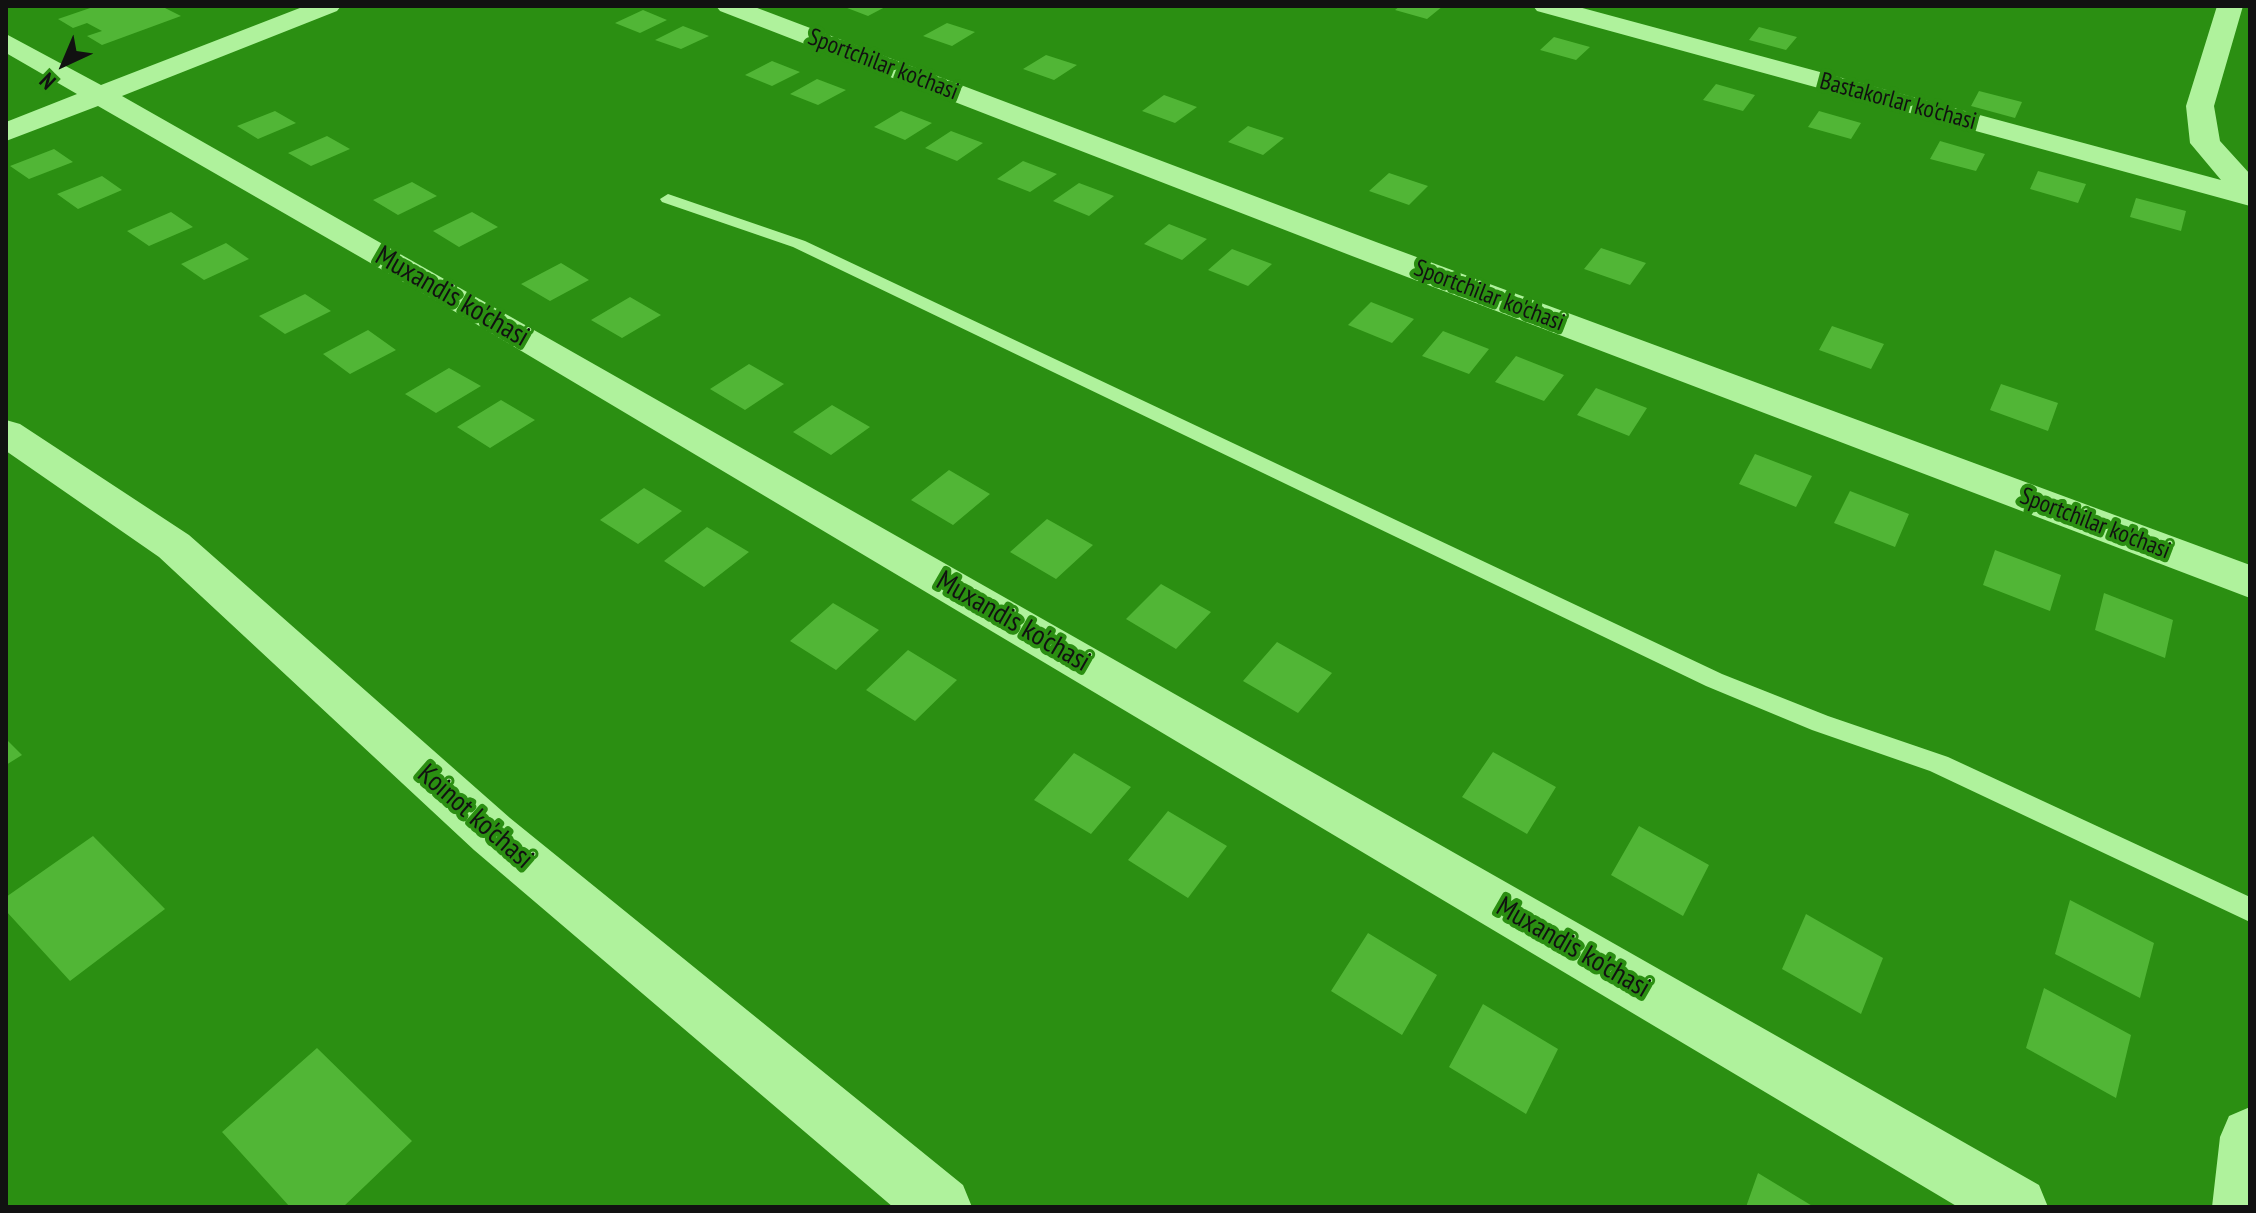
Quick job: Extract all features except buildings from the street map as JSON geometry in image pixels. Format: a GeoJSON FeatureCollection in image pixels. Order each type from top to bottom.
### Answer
{"type":"FeatureCollection","features":[{"type":"Feature","properties":{"kind":"street"},"geometry":{"type":"LineString","coordinates":[[6,132],[328,6]]}},
{"type":"Feature","properties":{"kind":"street","name":"Sportchilar ko'chasi"},"geometry":{"type":"LineString","coordinates":[[729,6],[2250,582]]}},
{"type":"Feature","properties":{"kind":"street","name":"Bastakorlar ko'chasi"},"geometry":{"type":"LineString","coordinates":[[1546,6],[2250,195]]}},
{"type":"Feature","properties":{"kind":"street"},"geometry":{"type":"LineString","coordinates":[[2230,6],[2200,106],[2205,143],[2250,195]]}},
{"type":"Feature","properties":{"kind":"street","name":"Muxandis ko'chasi"},"geometry":{"type":"LineString","coordinates":[[6,42],[506,327],[2017,1207]]}},
{"type":"Feature","properties":{"kind":"street","name":"Koinot ko'chasi"},"geometry":{"type":"LineString","coordinates":[[6,433],[174,546],[492,834],[941,1207]]}},
{"type":"Feature","properties":{"kind":"street"},"geometry":{"type":"LineString","coordinates":[[2243,1207],[2250,1137]]}},
{"type":"Feature","properties":{"kind":"lane"},"geometry":{"type":"LineString","coordinates":[[668,199],[799,244],[1714,680],[1820,723],[1939,764],[2250,910]]}}]}
